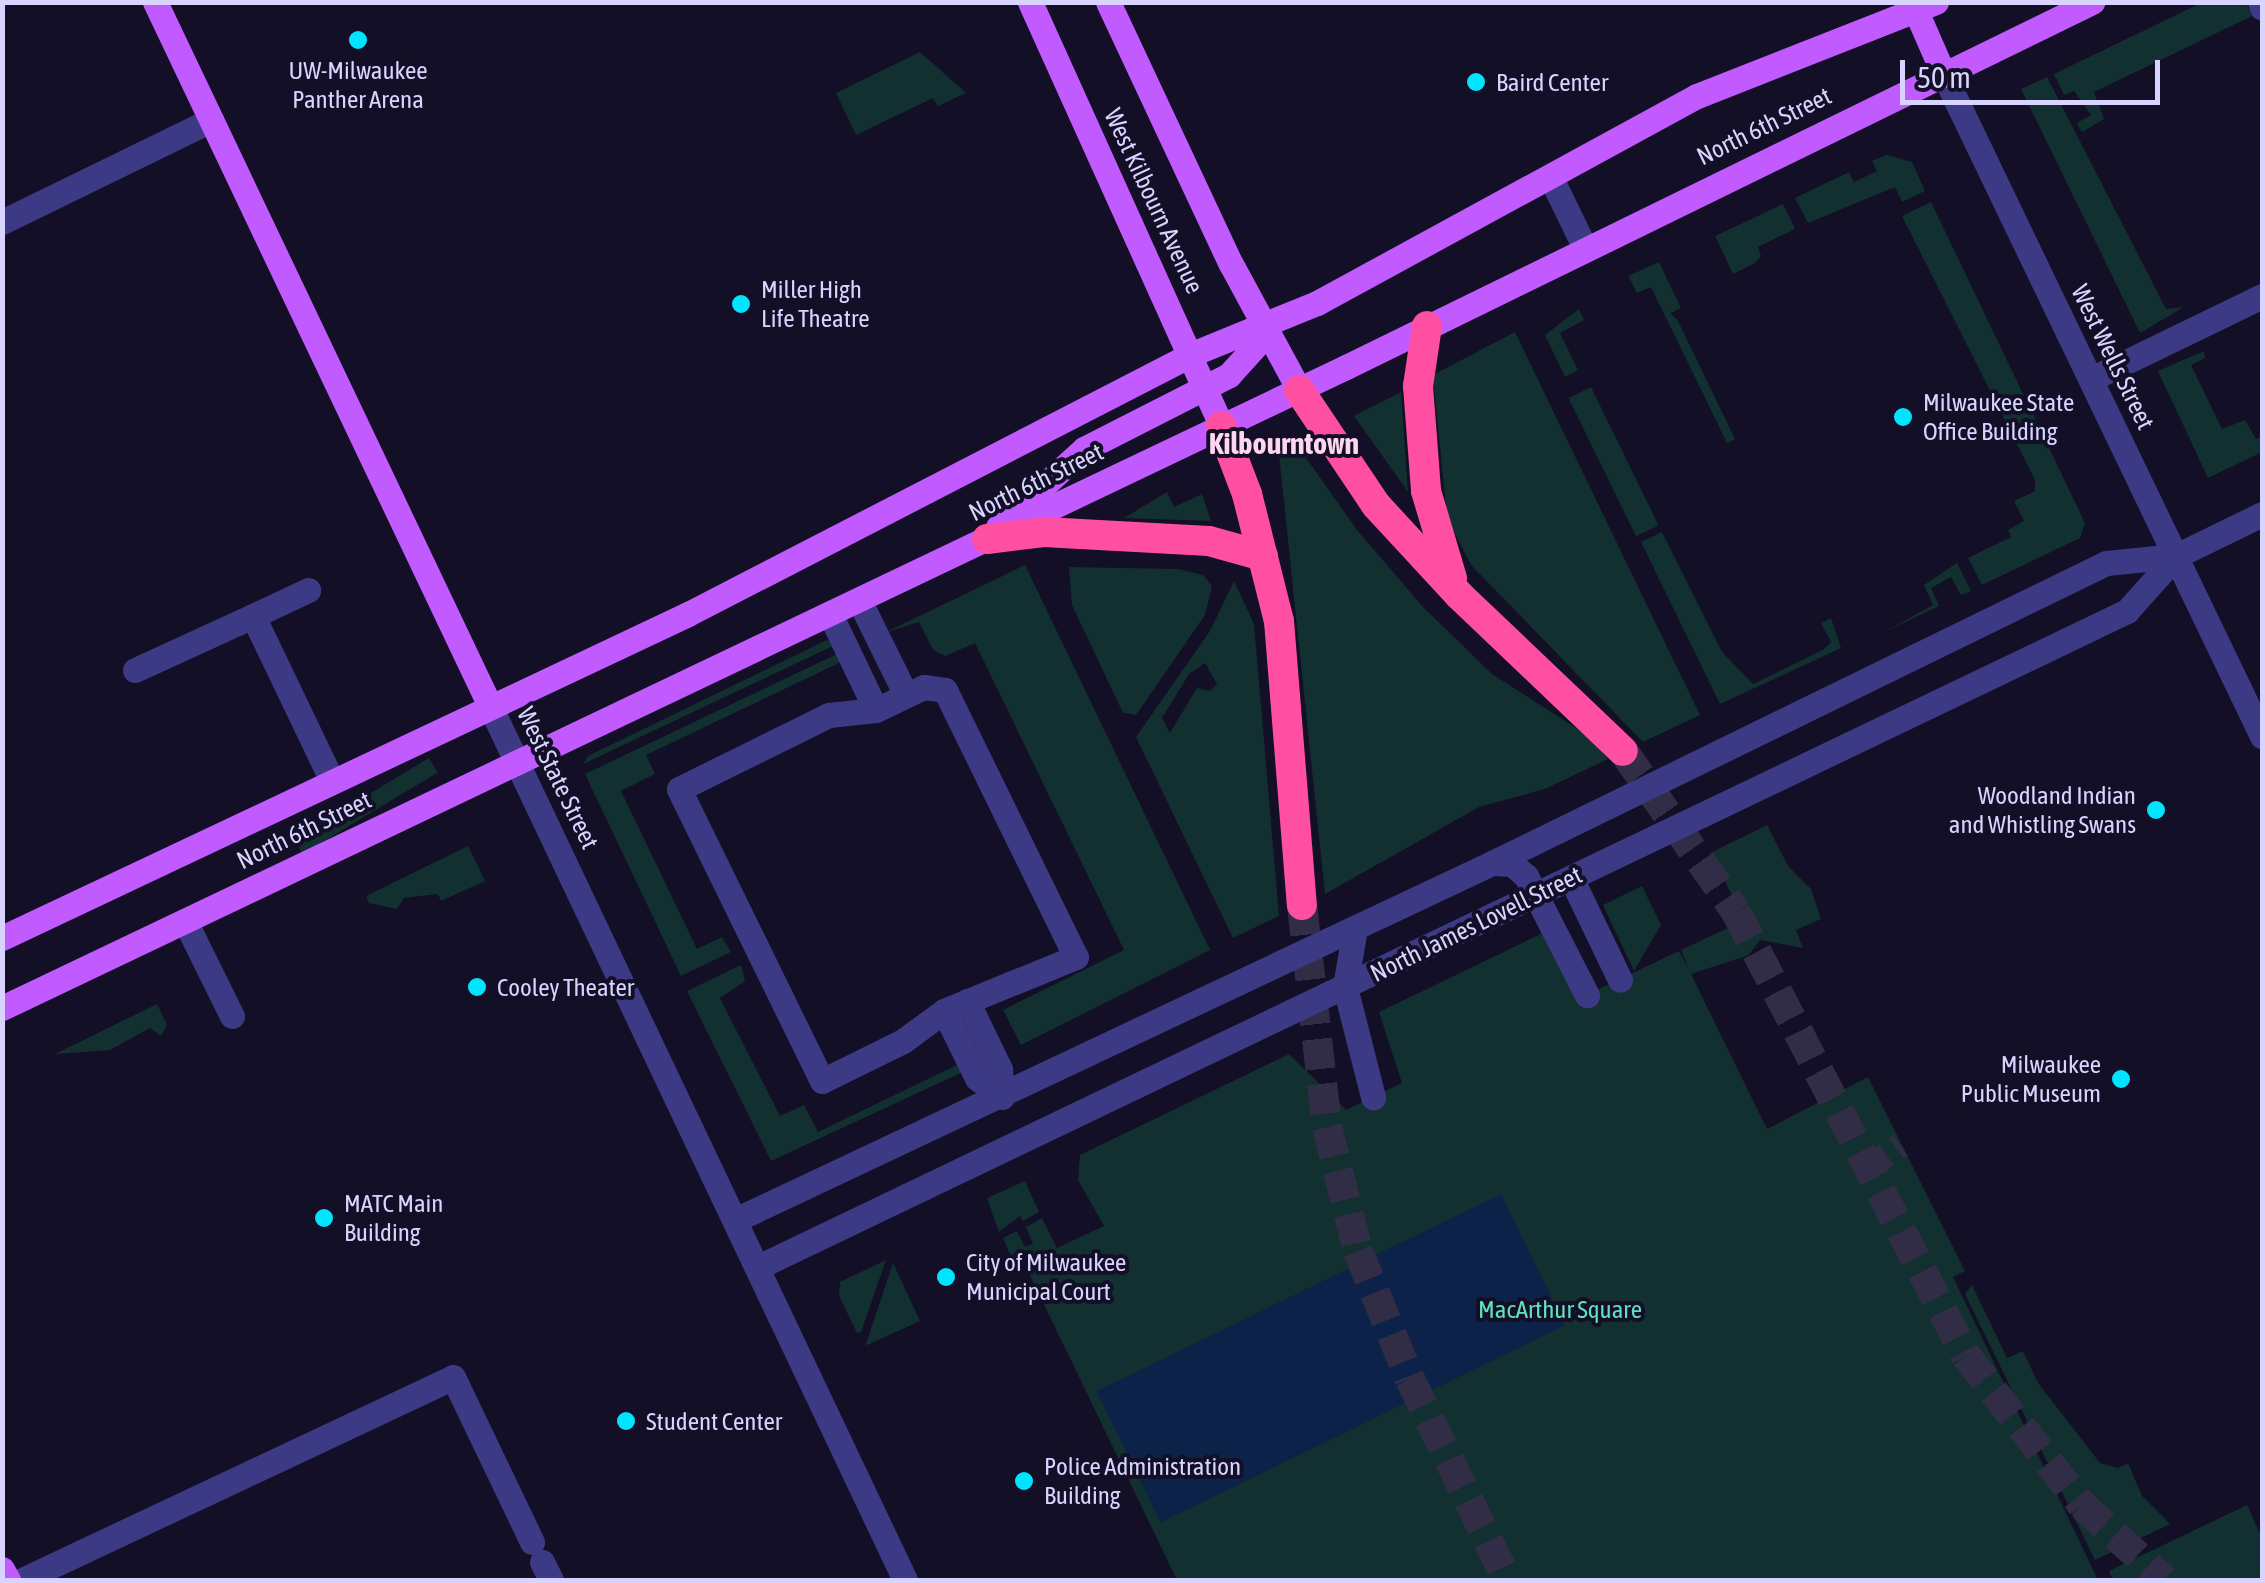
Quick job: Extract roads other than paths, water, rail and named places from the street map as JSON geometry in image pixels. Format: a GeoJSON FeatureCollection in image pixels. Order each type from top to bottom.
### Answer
{"type":"FeatureCollection","features":[{"type":"Feature","properties":{"kind":"highway"},"geometry":{"type":"LineString","coordinates":[[1427,326],[1418,386],[1426,491],[1432,526],[1459,595]]}},
{"type":"Feature","properties":{"kind":"highway"},"geometry":{"type":"LineString","coordinates":[[1299,390],[1376,505],[1459,595],[1623,751]]}},
{"type":"Feature","properties":{"kind":"highway"},"geometry":{"type":"LineString","coordinates":[[1221,426],[1263,556],[1279,620],[1302,906]]}},
{"type":"Feature","properties":{"kind":"highway"},"geometry":{"type":"LineString","coordinates":[[987,539],[1044,532],[1172,539],[1263,556]]}},
{"type":"Feature","properties":{"kind":"main road","name":"West State Street"},"geometry":{"type":"LineString","coordinates":[[155,2],[490,706]]}},
{"type":"Feature","properties":{"kind":"main road","name":"West Kilbourn Avenue"},"geometry":{"type":"LineString","coordinates":[[1030,2],[1192,354],[1221,426]]}},
{"type":"Feature","properties":{"kind":"main road","name":"West Kilbourn Avenue"},"geometry":{"type":"LineString","coordinates":[[1108,2],[1263,326],[1299,390]]}},
{"type":"Feature","properties":{"kind":"main road","name":"North 6th Street"},"geometry":{"type":"LineString","coordinates":[[2,1008],[1299,390],[1584,246],[2092,2]]}},
{"type":"Feature","properties":{"kind":"main road","name":"North 6th Street"},"geometry":{"type":"LineString","coordinates":[[2,938],[705,605],[1192,354],[1263,326],[1551,178],[1697,96],[1921,5]]}},
{"type":"Feature","properties":{"kind":"main road","name":"West Wells Street"},"geometry":{"type":"LineString","coordinates":[[1921,5],[1943,73]]}},
{"type":"Feature","properties":{"kind":"main road"},"geometry":{"type":"LineString","coordinates":[[987,539],[1084,449],[1205,388],[1246,358],[1263,326]]}},
{"type":"Feature","properties":{"kind":"main road"},"geometry":{"type":"LineString","coordinates":[[2,1569],[8,1580]]}},
{"type":"Feature","properties":{"kind":"street","name":"West Wells Street"},"geometry":{"type":"LineString","coordinates":[[1943,73],[2262,736]]}},
{"type":"Feature","properties":{"kind":"street"},"geometry":{"type":"LineString","coordinates":[[2,222],[211,120]]}},
{"type":"Feature","properties":{"kind":"street"},"geometry":{"type":"LineString","coordinates":[[1551,178],[1584,246]]}},
{"type":"Feature","properties":{"kind":"street"},"geometry":{"type":"LineString","coordinates":[[2091,379],[2262,296]]}},
{"type":"Feature","properties":{"kind":"street","name":"North James Lovell Street"},"geometry":{"type":"LineString","coordinates":[[736,1220],[1492,863],[2106,563],[2176,556],[2262,514]]}},
{"type":"Feature","properties":{"kind":"street","name":"North James Lovell Street"},"geometry":{"type":"LineString","coordinates":[[758,1267],[2127,610],[2176,556]]}},
{"type":"Feature","properties":{"kind":"street"},"geometry":{"type":"LineString","coordinates":[[135,670],[308,590]]}},
{"type":"Feature","properties":{"kind":"street"},"geometry":{"type":"LineString","coordinates":[[859,600],[906,696]]}},
{"type":"Feature","properties":{"kind":"street"},"geometry":{"type":"LineString","coordinates":[[830,614],[876,710]]}},
{"type":"Feature","properties":{"kind":"street"},"geometry":{"type":"LineString","coordinates":[[253,616],[332,781]]}},
{"type":"Feature","properties":{"kind":"street"},"geometry":{"type":"LineString","coordinates":[[924,687],[946,690],[1076,958],[1006,991],[955,1006],[903,1041],[822,1081],[679,789],[829,715],[876,710],[924,687]]}},
{"type":"Feature","properties":{"kind":"street","name":"West State Street"},"geometry":{"type":"LineString","coordinates":[[490,706],[905,1580]]}},
{"type":"Feature","properties":{"kind":"street"},"geometry":{"type":"LineString","coordinates":[[1492,863],[1512,864],[1539,894],[1587,995]]}},
{"type":"Feature","properties":{"kind":"street"},"geometry":{"type":"LineString","coordinates":[[1571,878],[1620,980]]}},
{"type":"Feature","properties":{"kind":"street"},"geometry":{"type":"LineString","coordinates":[[185,921],[232,1016]]}},
{"type":"Feature","properties":{"kind":"street"},"geometry":{"type":"LineString","coordinates":[[1356,928],[1345,987],[1373,1097]]}},
{"type":"Feature","properties":{"kind":"street"},"geometry":{"type":"LineString","coordinates":[[955,1006],[977,1078],[1002,1097]]}},
{"type":"Feature","properties":{"kind":"street"},"geometry":{"type":"LineString","coordinates":[[22,1580],[453,1377],[541,1561]]}},
{"type":"Feature","properties":{"kind":"water"},"geometry":{"type":"Polygon","coordinates":[[[1501,1194],[1565,1325],[1161,1522],[1097,1391],[1501,1194]]]}},
{"type":"Feature","properties":{"kind":"tunnel"},"geometry":{"type":"LineString","coordinates":[[1623,751],[1736,912],[1966,1356],[2082,1505],[2164,1580]]}},
{"type":"Feature","properties":{"kind":"tunnel"},"geometry":{"type":"LineString","coordinates":[[1302,905],[1327,1127],[1358,1251],[1410,1379],[1507,1580]]}},
{"type":"Feature","properties":{"kind":"tunnel"},"geometry":{"type":"LineString","coordinates":[[1866,1169],[1900,1145]]}},
{"type":"Feature","properties":{"kind":"place","name":"UW-Milwaukee Panther Arena"},"geometry":{"type":"Point","coordinates":[358,40]}},
{"type":"Feature","properties":{"kind":"place","name":"Baird Center"},"geometry":{"type":"Point","coordinates":[1476,82]}},
{"type":"Feature","properties":{"kind":"place","name":"Miller High Life Theatre"},"geometry":{"type":"Point","coordinates":[741,304]}},
{"type":"Feature","properties":{"kind":"place","name":"Milwaukee State Office Building"},"geometry":{"type":"Point","coordinates":[1903,417]}},
{"type":"Feature","properties":{"kind":"place","name":"Woodland Indian and Whistling Swans"},"geometry":{"type":"Point","coordinates":[2156,810]}},
{"type":"Feature","properties":{"kind":"place","name":"Cooley Theater"},"geometry":{"type":"Point","coordinates":[477,987]}},
{"type":"Feature","properties":{"kind":"place","name":"Milwaukee Public Museum"},"geometry":{"type":"Point","coordinates":[2121,1079]}},
{"type":"Feature","properties":{"kind":"place","name":"MATC Main Building"},"geometry":{"type":"Point","coordinates":[324,1218]}},
{"type":"Feature","properties":{"kind":"place","name":"City of Milwaukee Municipal Court"},"geometry":{"type":"Point","coordinates":[946,1277]}},
{"type":"Feature","properties":{"kind":"place","name":"Student Center"},"geometry":{"type":"Point","coordinates":[626,1421]}},
{"type":"Feature","properties":{"kind":"place","name":"Police Administration Building"},"geometry":{"type":"Point","coordinates":[1024,1481]}},
{"type":"Feature","properties":{"kind":"district","name":"Kilbourntown"},"geometry":{"type":"Point","coordinates":[1284,443]}},
{"type":"Feature","properties":{"kind":"park label","name":"MacArthur Square"},"geometry":{"type":"Point","coordinates":[1560,1309]}}]}
